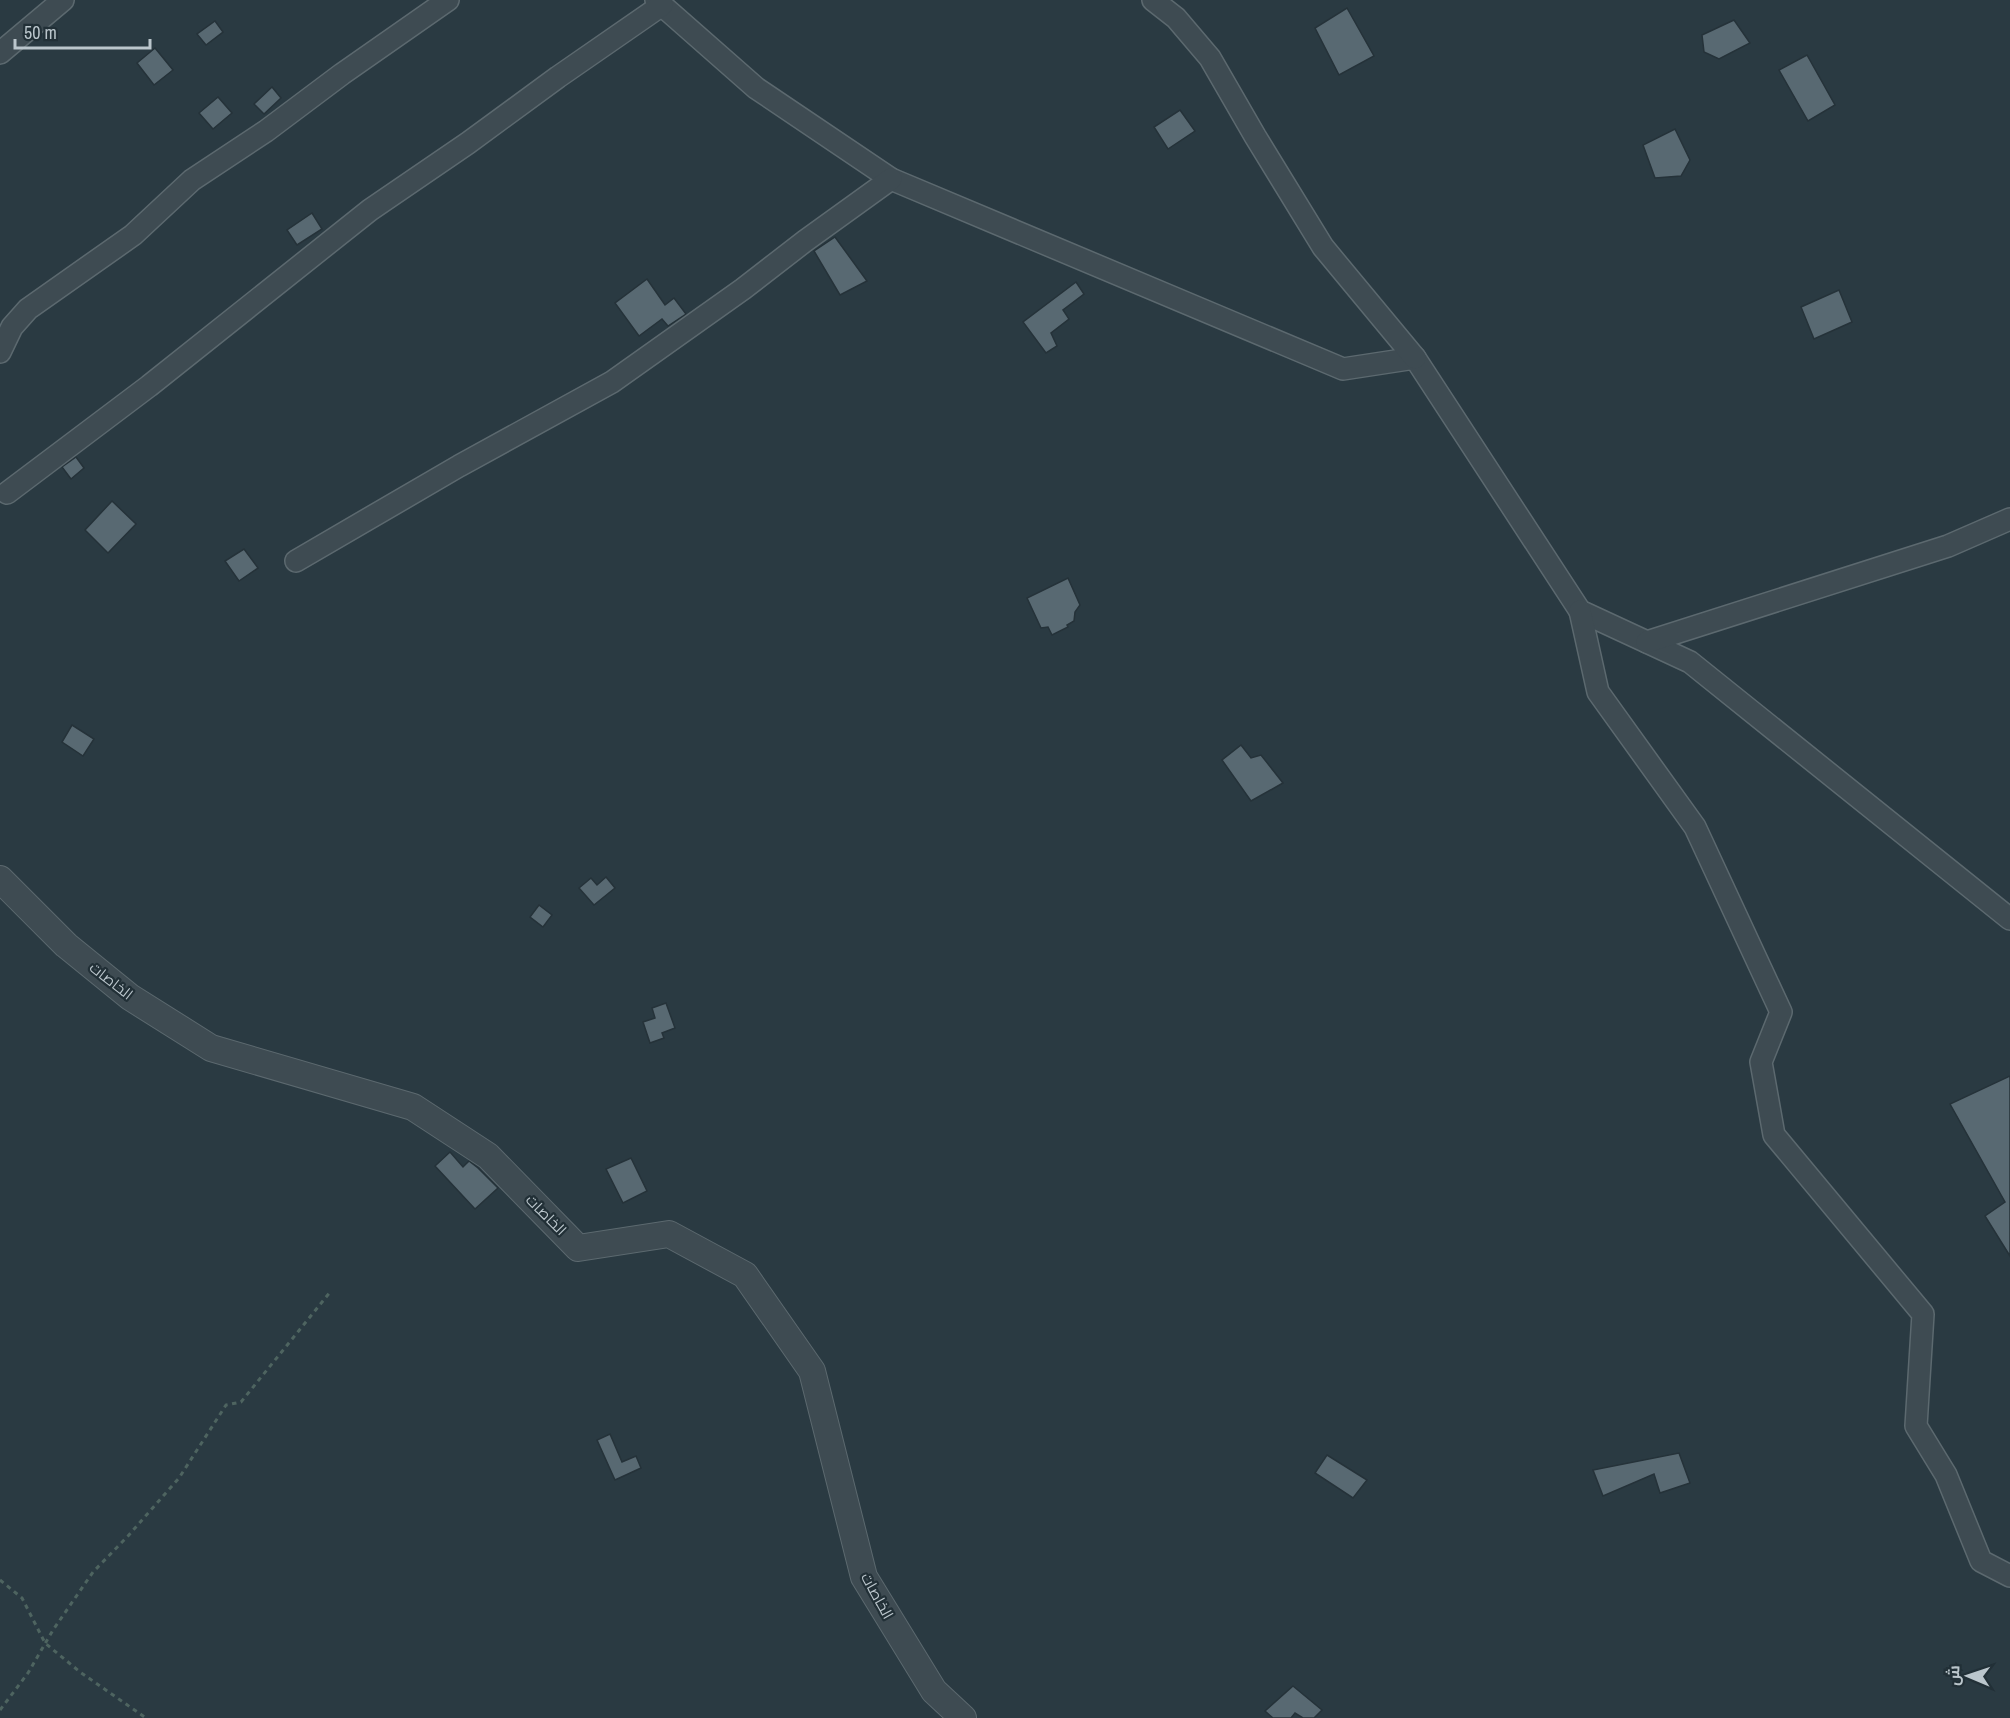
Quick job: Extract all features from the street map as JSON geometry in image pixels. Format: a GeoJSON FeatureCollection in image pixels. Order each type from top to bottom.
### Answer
{"type":"FeatureCollection","features":[{"type":"Feature","properties":{"kind":"street"},"geometry":{"type":"LineString","coordinates":[[0,53],[63,0]]}},
{"type":"Feature","properties":{"kind":"street"},"geometry":{"type":"LineString","coordinates":[[0,352],[12,327],[28,309],[133,235],[192,180],[266,131],[342,74],[448,0]]}},
{"type":"Feature","properties":{"kind":"street"},"geometry":{"type":"LineString","coordinates":[[1153,0],[1176,18],[1210,58],[1323,247],[1414,358],[1580,611],[1598,692],[1695,827],[1781,1012],[1761,1062],[1774,1135],[1923,1314],[1916,1426],[1946,1475],[1981,1561],[2010,1576]]}},
{"type":"Feature","properties":{"kind":"street"},"geometry":{"type":"LineString","coordinates":[[7,493],[149,386],[370,210],[468,143],[659,3],[756,88],[891,179],[1343,369],[1414,358]]}},
{"type":"Feature","properties":{"kind":"street"},"geometry":{"type":"LineString","coordinates":[[296,561],[459,466],[612,382],[743,289],[891,179]]}},
{"type":"Feature","properties":{"kind":"street"},"geometry":{"type":"LineString","coordinates":[[1647,642],[1948,546],[2010,519]]}},
{"type":"Feature","properties":{"kind":"street"},"geometry":{"type":"LineString","coordinates":[[1580,611],[1690,662],[2010,919]]}},
{"type":"Feature","properties":{"kind":"street","name":"الخاصات"},"geometry":{"type":"LineString","coordinates":[[0,879],[66,945],[130,997],[211,1048],[413,1107],[488,1156],[578,1248],[669,1234],[745,1275],[812,1371],[864,1576],[934,1691],[963,1718]]}},
{"type":"Feature","properties":{"kind":"path"},"geometry":{"type":"LineString","coordinates":[[0,1710],[28,1673],[45,1643],[93,1572],[179,1478],[226,1405],[241,1402],[331,1292]]}},
{"type":"Feature","properties":{"kind":"path"},"geometry":{"type":"LineString","coordinates":[[0,1580],[22,1598],[45,1643],[80,1672],[146,1718]]}},
{"type":"Feature","properties":{"kind":"building"},"geometry":{"type":"Polygon","coordinates":[[[1347,8],[1374,56],[1339,75],[1315,28],[1347,8]]]}},
{"type":"Feature","properties":{"kind":"building"},"geometry":{"type":"Polygon","coordinates":[[[1734,20],[1750,43],[1719,59],[1704,52],[1702,35],[1734,20]]]}},
{"type":"Feature","properties":{"kind":"building"},"geometry":{"type":"Polygon","coordinates":[[[215,21],[223,32],[206,45],[197,34],[215,21]]]}},
{"type":"Feature","properties":{"kind":"building"},"geometry":{"type":"Polygon","coordinates":[[[155,48],[173,70],[154,85],[137,63],[155,48]]]}},
{"type":"Feature","properties":{"kind":"building"},"geometry":{"type":"Polygon","coordinates":[[[1807,55],[1835,105],[1808,121],[1779,70],[1807,55]]]}},
{"type":"Feature","properties":{"kind":"building"},"geometry":{"type":"Polygon","coordinates":[[[272,87],[281,98],[264,114],[254,104],[272,87]]]}},
{"type":"Feature","properties":{"kind":"building"},"geometry":{"type":"Polygon","coordinates":[[[218,97],[232,113],[213,129],[199,113],[218,97]]]}},
{"type":"Feature","properties":{"kind":"building"},"geometry":{"type":"Polygon","coordinates":[[[1180,110],[1195,131],[1168,149],[1154,127],[1180,110]]]}},
{"type":"Feature","properties":{"kind":"building"},"geometry":{"type":"Polygon","coordinates":[[[1675,129],[1690,160],[1681,176],[1655,178],[1643,145],[1675,129]]]}},
{"type":"Feature","properties":{"kind":"building"},"geometry":{"type":"Polygon","coordinates":[[[312,213],[322,229],[297,245],[287,230],[312,213]]]}},
{"type":"Feature","properties":{"kind":"building"},"geometry":{"type":"Polygon","coordinates":[[[835,237],[867,281],[840,295],[814,251],[835,237]]]}},
{"type":"Feature","properties":{"kind":"building"},"geometry":{"type":"Polygon","coordinates":[[[647,279],[665,305],[674,298],[686,314],[668,326],[662,319],[639,336],[615,303],[647,279]]]}},
{"type":"Feature","properties":{"kind":"building"},"geometry":{"type":"Polygon","coordinates":[[[1076,282],[1084,294],[1063,310],[1069,319],[1051,333],[1057,346],[1046,353],[1023,322],[1076,282]]]}},
{"type":"Feature","properties":{"kind":"building"},"geometry":{"type":"Polygon","coordinates":[[[1839,290],[1852,322],[1814,339],[1801,307],[1839,290]]]}},
{"type":"Feature","properties":{"kind":"building"},"geometry":{"type":"Polygon","coordinates":[[[76,457],[84,468],[71,479],[62,467],[76,457]]]}},
{"type":"Feature","properties":{"kind":"building"},"geometry":{"type":"Polygon","coordinates":[[[112,501],[136,524],[108,553],[85,530],[112,501]]]}},
{"type":"Feature","properties":{"kind":"building"},"geometry":{"type":"Polygon","coordinates":[[[244,549],[258,568],[239,581],[225,561],[244,549]]]}},
{"type":"Feature","properties":{"kind":"building"},"geometry":{"type":"Polygon","coordinates":[[[1068,578],[1080,605],[1075,612],[1074,621],[1067,625],[1068,627],[1052,635],[1048,627],[1041,628],[1027,598],[1068,578]]]}},
{"type":"Feature","properties":{"kind":"building"},"geometry":{"type":"Polygon","coordinates":[[[72,725],[94,739],[83,756],[62,742],[72,725]]]}},
{"type":"Feature","properties":{"kind":"building"},"geometry":{"type":"Polygon","coordinates":[[[1241,745],[1251,758],[1261,755],[1283,783],[1251,801],[1222,760],[1241,745]]]}},
{"type":"Feature","properties":{"kind":"building"},"geometry":{"type":"Polygon","coordinates":[[[606,877],[615,888],[594,905],[579,888],[591,878],[597,885],[606,877]]]}},
{"type":"Feature","properties":{"kind":"building"},"geometry":{"type":"Polygon","coordinates":[[[539,905],[552,915],[543,927],[530,917],[539,905]]]}},
{"type":"Feature","properties":{"kind":"building"},"geometry":{"type":"Polygon","coordinates":[[[666,1003],[675,1028],[662,1033],[664,1038],[650,1043],[643,1022],[655,1018],[652,1008],[666,1003]]]}},
{"type":"Feature","properties":{"kind":"building"},"geometry":{"type":"Polygon","coordinates":[[[2010,1076],[2010,1256],[1985,1216],[2005,1202],[1950,1104],[2010,1076]]]}},
{"type":"Feature","properties":{"kind":"building"},"geometry":{"type":"Polygon","coordinates":[[[450,1152],[463,1167],[469,1161],[498,1188],[475,1209],[435,1166],[450,1152]]]}},
{"type":"Feature","properties":{"kind":"building"},"geometry":{"type":"Polygon","coordinates":[[[631,1158],[647,1191],[623,1203],[606,1169],[631,1158]]]}},
{"type":"Feature","properties":{"kind":"building"},"geometry":{"type":"Polygon","coordinates":[[[610,1434],[622,1462],[636,1456],[641,1468],[615,1480],[597,1440],[610,1434]]]}},
{"type":"Feature","properties":{"kind":"building"},"geometry":{"type":"Polygon","coordinates":[[[1679,1453],[1690,1483],[1660,1493],[1654,1474],[1603,1496],[1593,1470],[1679,1453]]]}},
{"type":"Feature","properties":{"kind":"building"},"geometry":{"type":"Polygon","coordinates":[[[1327,1455],[1367,1480],[1353,1498],[1315,1473],[1327,1455]]]}},
{"type":"Feature","properties":{"kind":"building"},"geometry":{"type":"Polygon","coordinates":[[[1293,1686],[1322,1710],[1314,1718],[1303,1718],[1295,1713],[1291,1718],[1273,1718],[1265,1711],[1293,1686]]]}}]}
